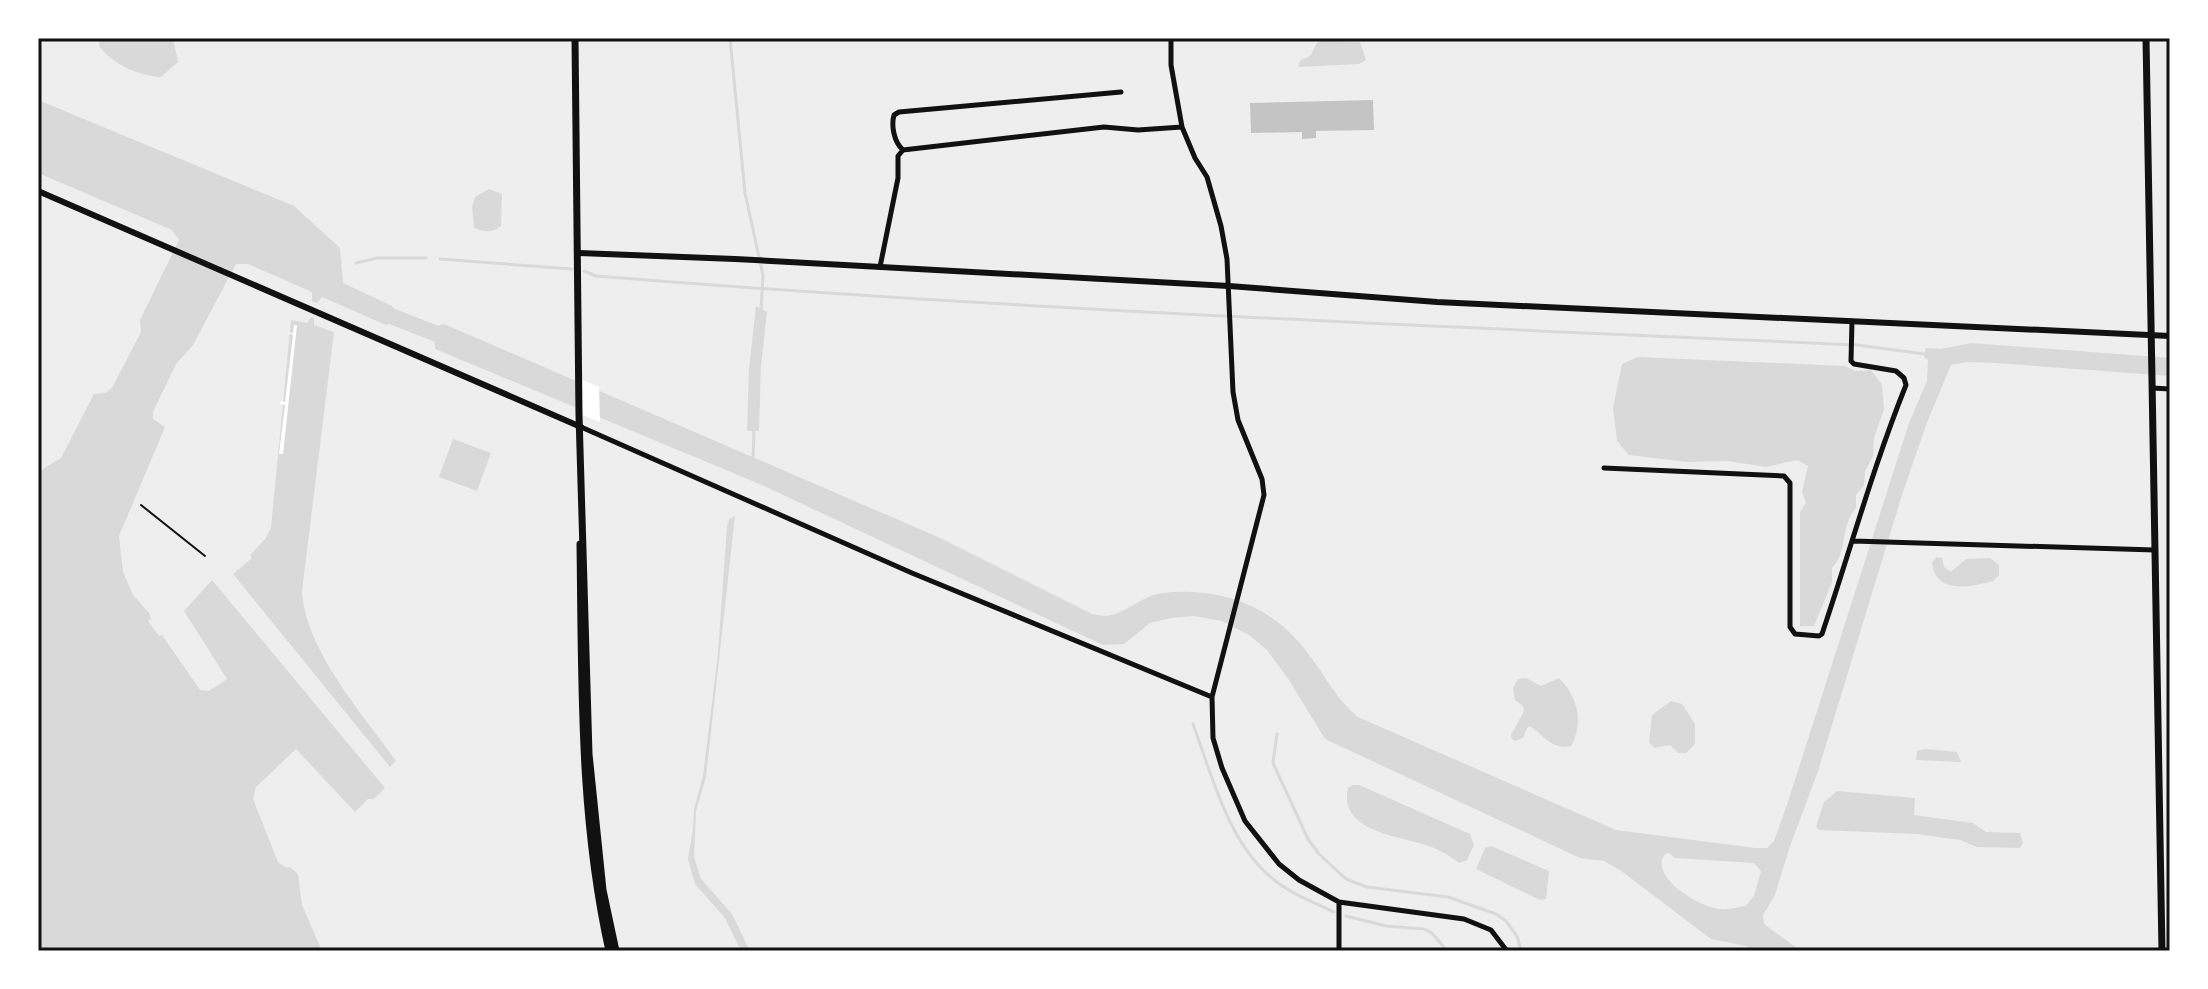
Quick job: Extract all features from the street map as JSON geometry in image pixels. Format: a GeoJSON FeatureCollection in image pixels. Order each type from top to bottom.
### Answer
{"type":"FeatureCollection","features":[{"type":"Feature","properties":{"kind":"main road"},"geometry":{"type":"LineString","coordinates":[[575,38],[586,806],[597,896],[609,951]]}},
{"type":"Feature","properties":{"kind":"main road"},"geometry":{"type":"LineString","coordinates":[[2146,38],[2162,951]]}},
{"type":"Feature","properties":{"kind":"main road"},"geometry":{"type":"LineString","coordinates":[[579,425],[589,754],[603,890],[616,951]]}},
{"type":"Feature","properties":{"kind":"street"},"geometry":{"type":"LineString","coordinates":[[1171,38],[1171,65],[1182,127],[1207,177],[1221,226],[1229,286],[1233,392],[1238,420],[1261,475],[1264,495],[1212,697],[1213,738],[1222,768],[1245,821],[1279,864],[1299,880],[1339,902],[1464,919],[1491,930],[1507,951]]}},
{"type":"Feature","properties":{"kind":"street"},"geometry":{"type":"LineString","coordinates":[[903,150],[892,122],[899,112],[1121,92]]}},
{"type":"Feature","properties":{"kind":"street"},"geometry":{"type":"LineString","coordinates":[[880,267],[898,178],[898,156],[903,150],[1104,127],[1138,130],[1182,127]]}},
{"type":"Feature","properties":{"kind":"street"},"geometry":{"type":"LineString","coordinates":[[38,191],[919,576],[1212,697]]}},
{"type":"Feature","properties":{"kind":"street"},"geometry":{"type":"LineString","coordinates":[[579,253],[1229,286],[1437,302],[2151,338],[2170,336]]}},
{"type":"Feature","properties":{"kind":"street"},"geometry":{"type":"LineString","coordinates":[[1604,468],[1784,476],[1790,483],[1790,627],[1795,634],[1822,634],[1856,542],[1886,435],[1906,385],[1904,378],[1896,371],[1851,361],[1852,321]]}},
{"type":"Feature","properties":{"kind":"street"},"geometry":{"type":"LineString","coordinates":[[2152,387],[2170,389]]}},
{"type":"Feature","properties":{"kind":"street"},"geometry":{"type":"LineString","coordinates":[[1856,542],[2156,550]]}},
{"type":"Feature","properties":{"kind":"street"},"geometry":{"type":"LineString","coordinates":[[1339,902],[1339,951]]}},
{"type":"Feature","properties":{"kind":"path"},"geometry":{"type":"LineString","coordinates":[[141,505],[205,556]]}},
{"type":"Feature","properties":{"kind":"shaded area"},"geometry":{"type":"Polygon","coordinates":[[[38,38],[2170,38],[2170,951],[38,951],[38,38]]]}},
{"type":"Feature","properties":{"kind":"shaded area"},"geometry":{"type":"Polygon","coordinates":[[[100,38],[173,38],[178,62],[161,77],[144,74],[111,58],[99,46],[100,38]]]}},
{"type":"Feature","properties":{"kind":"shaded area"},"geometry":{"type":"Polygon","coordinates":[[[1360,42],[1366,60],[1359,64],[1298,67],[1300,61],[1311,55],[1317,43],[1360,42]]]}},
{"type":"Feature","properties":{"kind":"shaded area"},"geometry":{"type":"Polygon","coordinates":[[[38,100],[294,206],[340,248],[343,283],[392,306],[398,317],[386,325],[322,297],[317,303],[312,301],[312,292],[248,264],[236,264],[193,345],[176,364],[153,412],[153,419],[165,427],[119,536],[123,572],[133,595],[149,613],[151,619],[148,621],[159,636],[162,635],[200,690],[209,691],[227,679],[184,611],[212,580],[385,788],[355,812],[296,749],[256,787],[253,799],[278,862],[298,874],[302,905],[322,951],[38,951],[38,472],[61,458],[94,394],[105,393],[112,388],[141,332],[140,320],[179,240],[172,230],[38,173],[38,100]]]}},
{"type":"Feature","properties":{"kind":"shaded area"},"geometry":{"type":"Polygon","coordinates":[[[489,189],[502,194],[501,226],[485,231],[474,228],[472,207],[475,197],[489,189]]]}},
{"type":"Feature","properties":{"kind":"shaded area"},"geometry":{"type":"Polygon","coordinates":[[[756,306],[767,312],[759,431],[747,431],[749,369],[756,306]]]}},
{"type":"Feature","properties":{"kind":"shaded area"},"geometry":{"type":"Polygon","coordinates":[[[311,317],[314,318],[314,325],[334,332],[302,591],[313,636],[324,658],[396,761],[390,767],[233,574],[252,558],[250,555],[271,528],[291,320],[307,323],[311,317]]]}},
{"type":"Feature","properties":{"kind":"shaded area"},"geometry":{"type":"Polygon","coordinates":[[[424,323],[434,327],[444,324],[938,537],[1092,614],[1111,615],[1162,593],[1207,593],[1247,604],[1265,613],[1298,641],[1339,697],[1358,717],[1616,830],[1755,848],[1767,848],[1774,841],[1788,802],[1909,423],[1927,381],[1926,348],[1941,349],[1971,343],[2170,358],[2170,376],[1996,363],[1951,365],[1901,498],[1818,771],[1775,895],[1763,915],[1764,924],[1801,951],[1752,951],[1746,946],[1711,939],[1604,861],[1580,858],[1325,739],[1267,650],[1249,635],[1222,621],[1194,616],[1171,618],[1150,623],[1124,644],[1103,645],[762,485],[435,349],[432,337],[421,330],[424,323]],[[1669,853],[1665,854],[1662,863],[1664,872],[1679,890],[1701,903],[1730,909],[1746,906],[1754,896],[1761,871],[1754,863],[1675,858],[1669,853]]]}},
{"type":"Feature","properties":{"kind":"shaded area"},"geometry":{"type":"Polygon","coordinates":[[[1638,357],[1845,366],[1855,371],[1871,370],[1882,385],[1884,409],[1874,438],[1873,456],[1865,471],[1864,485],[1856,495],[1856,508],[1848,522],[1840,555],[1832,568],[1832,582],[1814,626],[1800,626],[1800,512],[1806,503],[1802,492],[1808,466],[1797,460],[1766,467],[1728,461],[1687,462],[1629,455],[1617,441],[1613,408],[1622,364],[1638,357]]]}},
{"type":"Feature","properties":{"kind":"shaded area"},"geometry":{"type":"Polygon","coordinates":[[[453,439],[491,453],[477,491],[439,477],[453,439]]]}},
{"type":"Feature","properties":{"kind":"shaded area"},"geometry":{"type":"Polygon","coordinates":[[[735,516],[706,777],[696,811],[694,857],[701,879],[732,914],[750,951],[741,951],[725,918],[695,884],[688,859],[694,809],[703,776],[718,653],[727,527],[729,519],[735,516]]]}},
{"type":"Feature","properties":{"kind":"shaded area"},"geometry":{"type":"Polygon","coordinates":[[[1937,557],[1942,558],[1944,567],[1951,572],[1966,559],[1990,558],[1999,565],[1999,575],[1993,581],[1974,585],[1947,584],[1935,573],[1932,562],[1937,557]]]}},
{"type":"Feature","properties":{"kind":"shaded area"},"geometry":{"type":"Polygon","coordinates":[[[1526,678],[1541,686],[1559,678],[1566,685],[1575,702],[1578,719],[1571,746],[1554,744],[1530,726],[1523,738],[1512,739],[1511,735],[1524,711],[1515,700],[1513,688],[1518,679],[1526,678]]]}},
{"type":"Feature","properties":{"kind":"shaded area"},"geometry":{"type":"Polygon","coordinates":[[[1671,701],[1682,704],[1695,724],[1695,744],[1686,753],[1678,753],[1670,745],[1654,748],[1649,742],[1652,715],[1671,701]]]}},
{"type":"Feature","properties":{"kind":"shaded area"},"geometry":{"type":"Polygon","coordinates":[[[1917,751],[1957,752],[1961,762],[1916,760],[1917,751]]]}},
{"type":"Feature","properties":{"kind":"shaded area"},"geometry":{"type":"Polygon","coordinates":[[[1353,785],[1470,834],[1474,845],[1467,860],[1459,863],[1434,848],[1361,823],[1352,814],[1347,802],[1348,788],[1353,785]]]}},
{"type":"Feature","properties":{"kind":"shaded area"},"geometry":{"type":"Polygon","coordinates":[[[1837,791],[1915,798],[1914,815],[1973,823],[1986,832],[2020,833],[2023,843],[2020,848],[1977,847],[1960,840],[1917,834],[1819,830],[1816,827],[1824,802],[1837,791]]]}},
{"type":"Feature","properties":{"kind":"shaded area"},"geometry":{"type":"Polygon","coordinates":[[[1491,846],[1549,871],[1546,899],[1540,900],[1476,869],[1485,848],[1491,846]]]}},
{"type":"Feature","properties":{"kind":"pier"},"geometry":{"type":"Polygon","coordinates":[[[294,325],[297,325],[283,454],[279,454],[285,405],[280,401],[285,402],[293,335],[286,332],[293,333],[294,325]]]}},
{"type":"Feature","properties":{"kind":"pier"},"geometry":{"type":"Polygon","coordinates":[[[578,378],[599,387],[600,422],[578,413],[578,378]]]}},
{"type":"Feature","properties":{"kind":"building"},"geometry":{"type":"Polygon","coordinates":[[[1373,100],[1374,130],[1316,131],[1316,138],[1302,139],[1302,132],[1251,133],[1250,103],[1373,100]]]}},
{"type":"Feature","properties":{"kind":"waterway"},"geometry":{"type":"LineString","coordinates":[[730,38],[745,193],[763,275],[761,311]]}},
{"type":"Feature","properties":{"kind":"waterway"},"geometry":{"type":"LineString","coordinates":[[356,263],[377,258],[426,258]]}},
{"type":"Feature","properties":{"kind":"waterway"},"geometry":{"type":"LineString","coordinates":[[440,259],[572,269]]}},
{"type":"Feature","properties":{"kind":"waterway"},"geometry":{"type":"LineString","coordinates":[[584,271],[596,276],[911,298],[1857,345],[1925,354]]}},
{"type":"Feature","properties":{"kind":"waterway"},"geometry":{"type":"LineString","coordinates":[[378,311],[442,336]]}},
{"type":"Feature","properties":{"kind":"waterway"},"geometry":{"type":"LineString","coordinates":[[753,459],[754,430]]}},
{"type":"Feature","properties":{"kind":"waterway"},"geometry":{"type":"LineString","coordinates":[[1193,724],[1223,807],[1244,847],[1273,879],[1334,912]]}},
{"type":"Feature","properties":{"kind":"waterway"},"geometry":{"type":"LineString","coordinates":[[1277,734],[1273,763],[1308,839],[1346,879],[1367,887],[1448,897],[1496,914],[1506,921],[1517,936],[1521,951]]}},
{"type":"Feature","properties":{"kind":"waterway"},"geometry":{"type":"LineString","coordinates":[[1346,916],[1386,926],[1424,929],[1432,933],[1447,951]]}}]}
